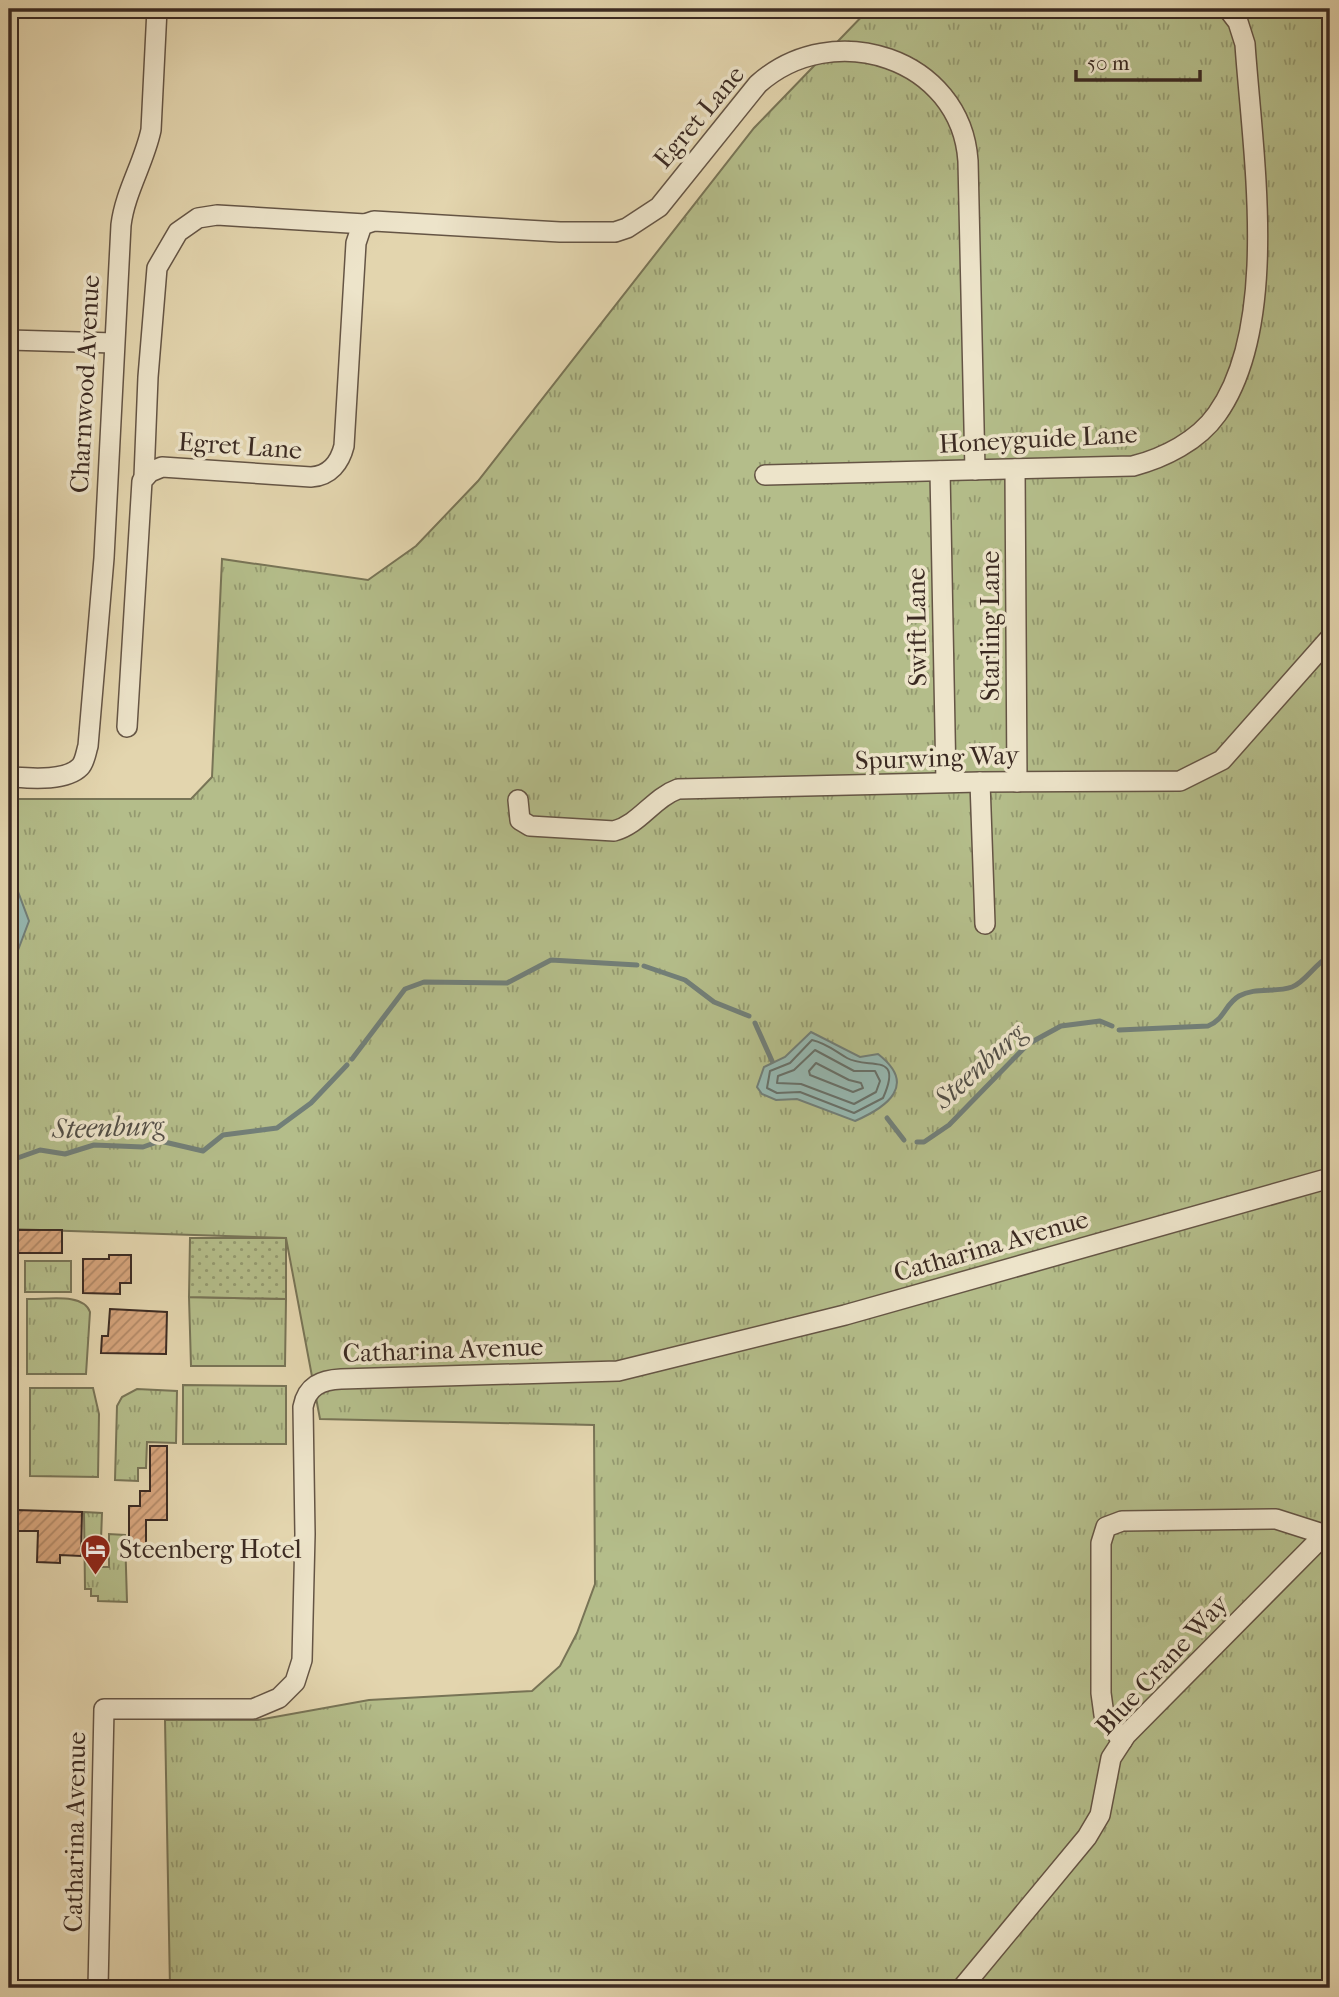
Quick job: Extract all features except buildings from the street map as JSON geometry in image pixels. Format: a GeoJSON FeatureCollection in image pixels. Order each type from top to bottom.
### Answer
{"type":"FeatureCollection","features":[{"type":"Feature","properties":{"kind":"street","name":"Charnwood Avenue"},"geometry":{"type":"LineString","coordinates":[[9,777],[52,776],[67,773],[82,765],[91,721],[104,558],[122,213],[147,148],[157,9]]}},
{"type":"Feature","properties":{"kind":"street","name":"Honeyguide Lane"},"geometry":{"type":"LineString","coordinates":[[765,475],[1133,466],[1177,448],[1207,426],[1236,382],[1257,287],[1259,263],[1245,44],[1238,22],[1228,9]]}},
{"type":"Feature","properties":{"kind":"street","name":"Egret Lane"},"geometry":{"type":"LineString","coordinates":[[127,727],[139,503],[144,477],[156,277],[163,253],[178,232],[198,218],[217,215],[365,224],[374,221],[560,232],[615,232],[659,207],[758,84],[779,68],[808,56],[840,50],[856,50],[891,59],[904,65],[935,90],[957,119],[967,145],[975,470]]}},
{"type":"Feature","properties":{"kind":"street","name":"Egret Lane"},"geometry":{"type":"LineString","coordinates":[[144,477],[162,467],[317,477],[336,465],[344,446],[357,235],[365,224]]}},
{"type":"Feature","properties":{"kind":"street"},"geometry":{"type":"LineString","coordinates":[[9,340],[114,343]]}},
{"type":"Feature","properties":{"kind":"street","name":"Starling Lane"},"geometry":{"type":"LineString","coordinates":[[1015,469],[1017,782]]}},
{"type":"Feature","properties":{"kind":"street","name":"Swift Lane"},"geometry":{"type":"LineString","coordinates":[[940,471],[946,782]]}},
{"type":"Feature","properties":{"kind":"street","name":"Spurwing Way"},"geometry":{"type":"LineString","coordinates":[[519,800],[520,820],[530,826],[614,831],[626,828],[662,797],[678,789],[834,788],[946,782],[1180,781],[1196,776],[1222,760],[1330,638]]}},
{"type":"Feature","properties":{"kind":"street"},"geometry":{"type":"LineString","coordinates":[[980,782],[985,924]]}},
{"type":"Feature","properties":{"kind":"street","name":"Catharina Avenue"},"geometry":{"type":"LineString","coordinates":[[98,1988],[104,1709],[253,1709],[279,1698],[295,1682],[302,1660],[305,1534],[303,1407],[307,1393],[315,1385],[341,1379],[618,1371],[845,1315],[1330,1178]]}},
{"type":"Feature","properties":{"kind":"street"},"geometry":{"type":"LineString","coordinates":[[1122,1741],[1104,1715],[1101,1693],[1101,1543],[1107,1527],[1122,1521],[1276,1519],[1327,1532]]}},
{"type":"Feature","properties":{"kind":"street","name":"Blue Crane Way"},"geometry":{"type":"LineString","coordinates":[[962,1988],[1091,1831],[1100,1815],[1107,1769],[1122,1741],[1327,1532]]}},
{"type":"Feature","properties":{"kind":"green space"},"geometry":{"type":"Polygon","coordinates":[[[869,9],[1330,9],[1330,1988],[170,1988],[165,1720],[258,1720],[369,1700],[532,1691],[560,1666],[577,1633],[595,1584],[594,1425],[320,1419],[286,1238],[9,1229],[9,799],[191,799],[212,777],[222,559],[368,580],[416,546],[478,481],[754,128],[869,9]]]}},
{"type":"Feature","properties":{"kind":"green space"},"geometry":{"type":"Polygon","coordinates":[[[190,1238],[286,1238],[286,1299],[189,1297],[190,1238]]]}},
{"type":"Feature","properties":{"kind":"green space"},"geometry":{"type":"Polygon","coordinates":[[[25,1261],[71,1261],[71,1292],[25,1292],[25,1261]]]}},
{"type":"Feature","properties":{"kind":"green space"},"geometry":{"type":"Polygon","coordinates":[[[189,1297],[286,1299],[285,1366],[191,1366],[189,1297]]]}},
{"type":"Feature","properties":{"kind":"green space"},"geometry":{"type":"Polygon","coordinates":[[[27,1299],[72,1299],[86,1306],[90,1312],[86,1374],[27,1374],[27,1299]]]}},
{"type":"Feature","properties":{"kind":"green space"},"geometry":{"type":"Polygon","coordinates":[[[183,1385],[286,1386],[286,1444],[183,1444],[183,1385]]]}},
{"type":"Feature","properties":{"kind":"green space"},"geometry":{"type":"Polygon","coordinates":[[[30,1388],[93,1388],[99,1414],[98,1477],[30,1476],[30,1388]]]}},
{"type":"Feature","properties":{"kind":"green space"},"geometry":{"type":"Polygon","coordinates":[[[137,1389],[177,1391],[176,1443],[147,1442],[146,1468],[138,1468],[138,1481],[115,1480],[117,1406],[122,1397],[137,1389]]]}},
{"type":"Feature","properties":{"kind":"green space"},"geometry":{"type":"Polygon","coordinates":[[[84,1512],[102,1513],[100,1567],[109,1567],[109,1534],[125,1535],[127,1602],[98,1601],[98,1596],[91,1596],[91,1589],[85,1589],[84,1512]]]}},
{"type":"Feature","properties":{"kind":"water"},"geometry":{"type":"Polygon","coordinates":[[[9,880],[17,889],[29,921],[9,974],[9,880]]]}},
{"type":"Feature","properties":{"kind":"water"},"geometry":{"type":"Polygon","coordinates":[[[811,1032],[860,1057],[878,1054],[890,1065],[896,1076],[894,1094],[878,1109],[855,1121],[797,1099],[776,1100],[762,1094],[757,1087],[764,1067],[785,1057],[811,1032]]]}},
{"type":"Feature","properties":{"kind":"waterway","name":"Steenburg"},"geometry":{"type":"LineString","coordinates":[[1119,1030],[1208,1026],[1218,1020],[1230,1003],[1239,996],[1292,987],[1330,956]]}},
{"type":"Feature","properties":{"kind":"waterway","name":"Steenburg"},"geometry":{"type":"LineString","coordinates":[[352,1059],[405,989],[424,982],[507,983],[551,960],[637,965]]}},
{"type":"Feature","properties":{"kind":"waterway","name":"Steenburg"},"geometry":{"type":"LineString","coordinates":[[644,966],[685,980],[714,1002],[749,1016]]}},
{"type":"Feature","properties":{"kind":"waterway","name":"Steenburg"},"geometry":{"type":"LineString","coordinates":[[917,1142],[924,1142],[949,1125],[1028,1044],[1061,1026],[1100,1021],[1112,1026]]}},
{"type":"Feature","properties":{"kind":"waterway","name":"Steenburg"},"geometry":{"type":"LineString","coordinates":[[755,1023],[772,1061]]}},
{"type":"Feature","properties":{"kind":"waterway","name":"Steenburg"},"geometry":{"type":"LineString","coordinates":[[9,1161],[40,1150],[65,1154],[94,1145],[143,1147],[160,1141],[203,1151],[223,1135],[277,1128],[311,1103],[347,1065]]}},
{"type":"Feature","properties":{"kind":"waterway","name":"Steenburg"},"geometry":{"type":"LineString","coordinates":[[887,1118],[904,1140]]}},
{"type":"Feature","properties":{"kind":"place","name":"Steenberg Hotel"},"geometry":{"type":"Point","coordinates":[96,1576]}}]}
